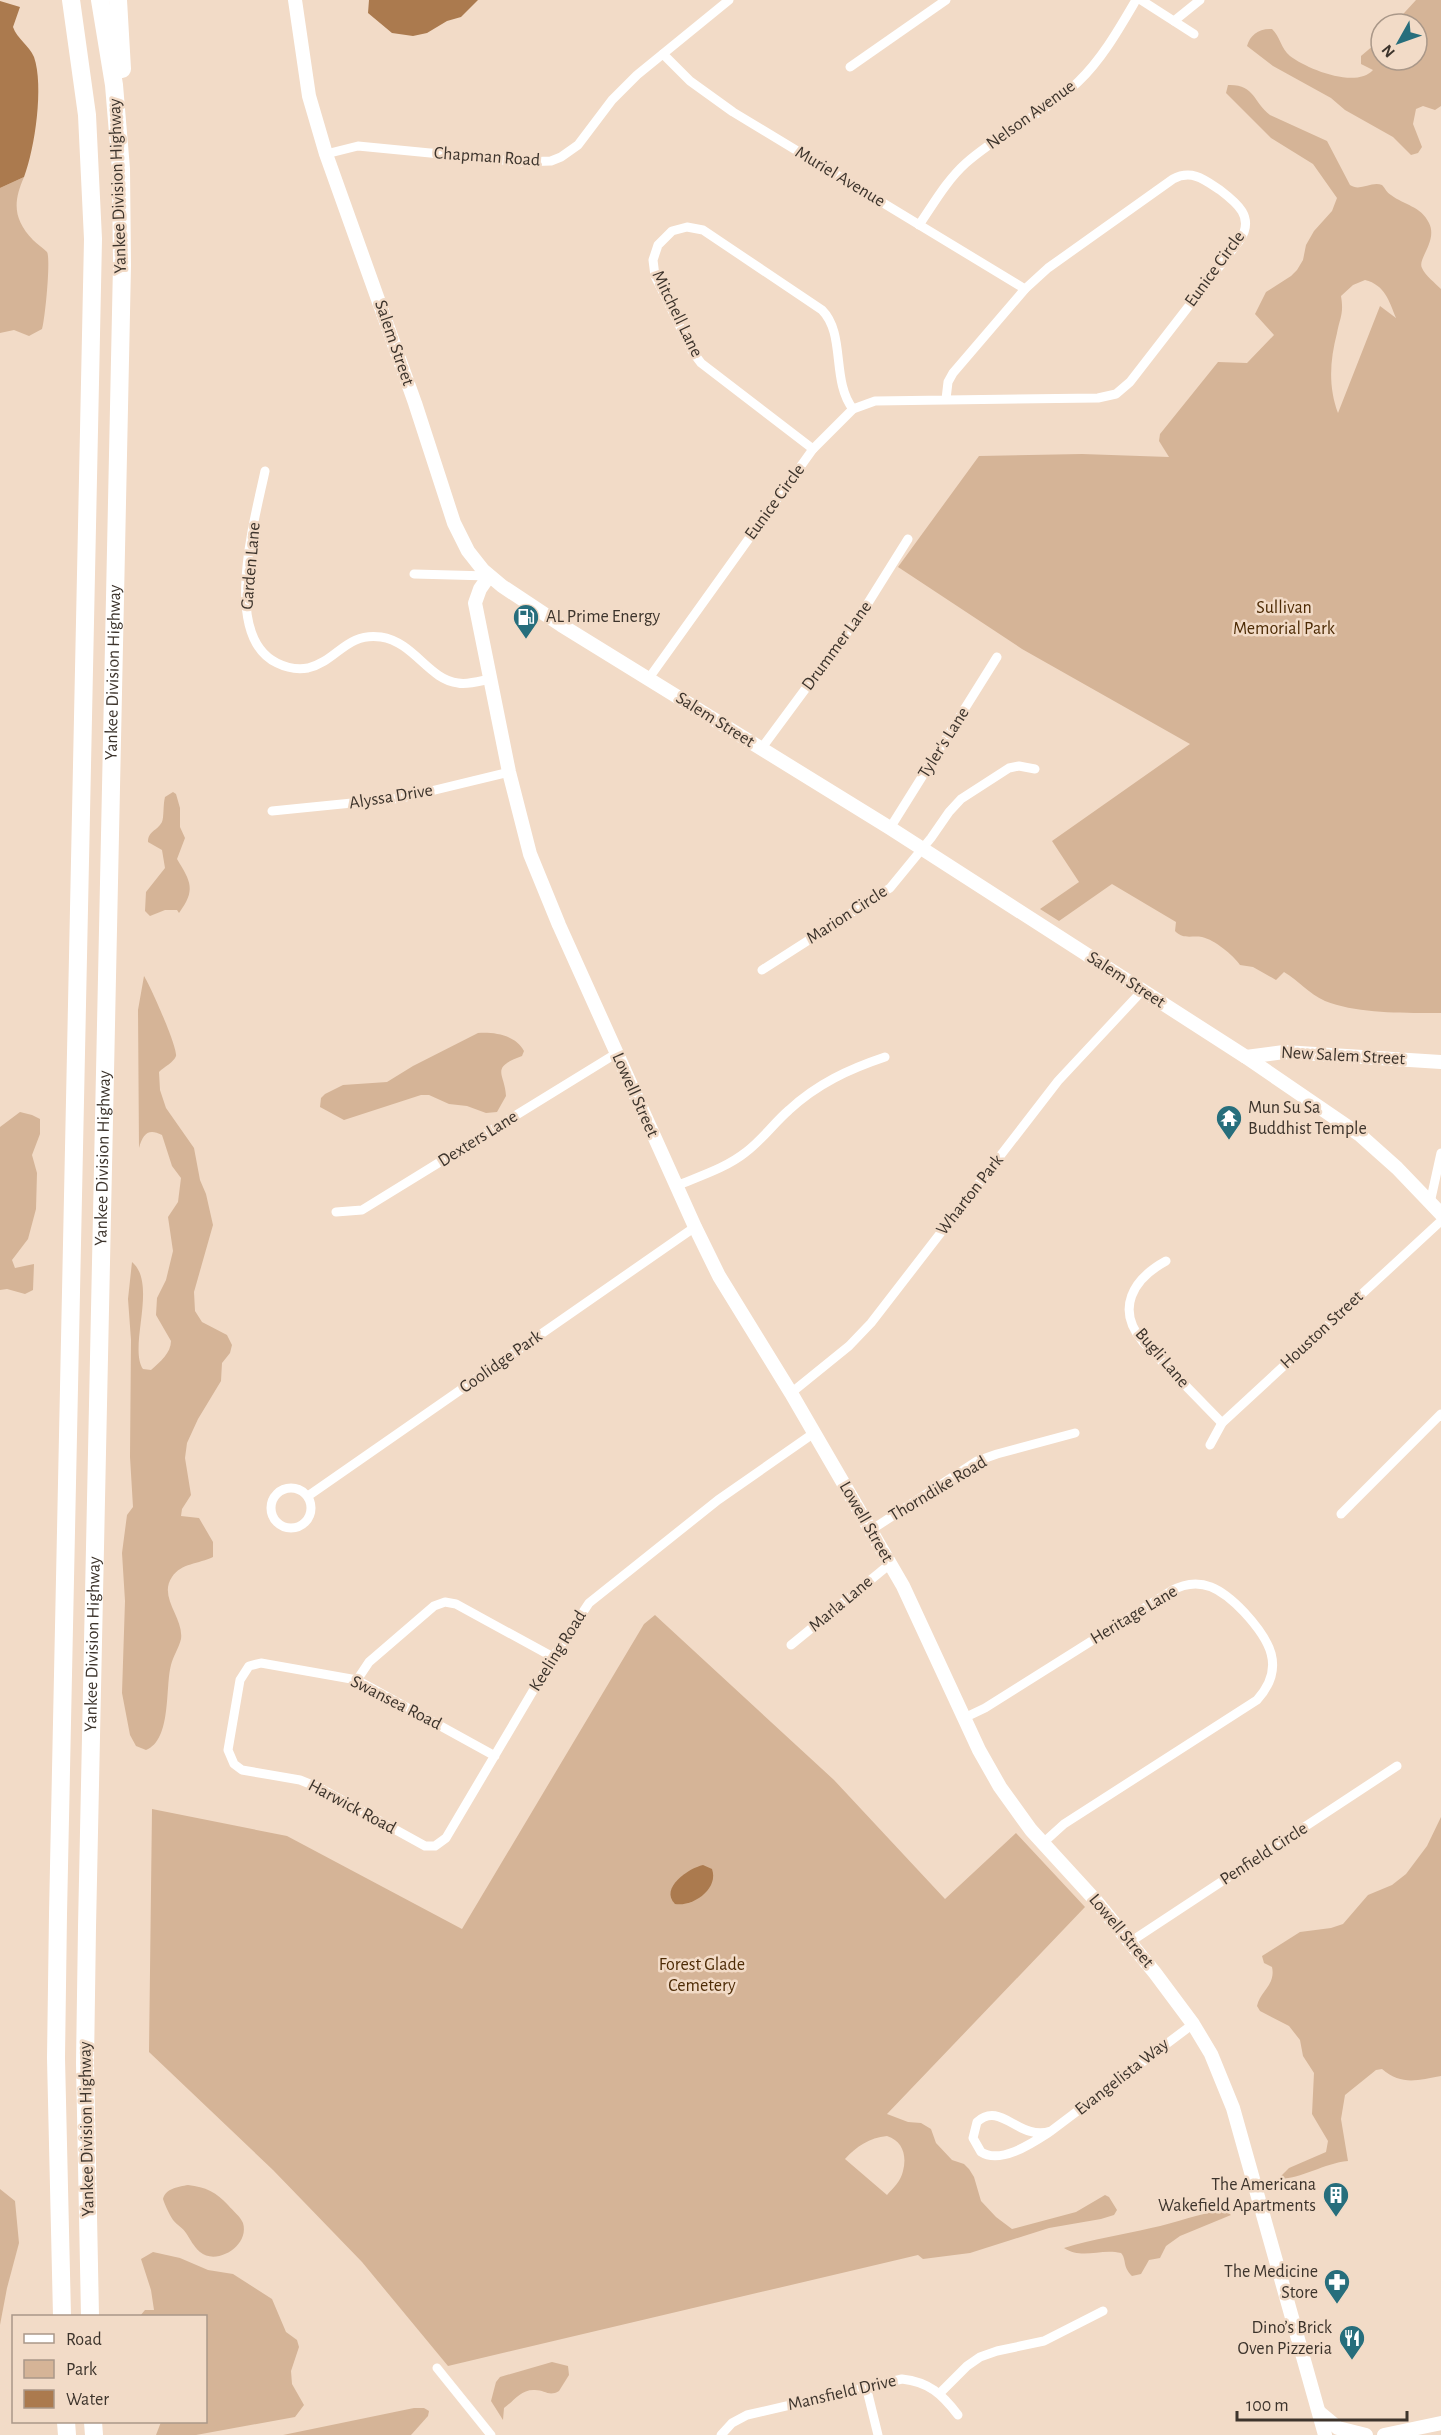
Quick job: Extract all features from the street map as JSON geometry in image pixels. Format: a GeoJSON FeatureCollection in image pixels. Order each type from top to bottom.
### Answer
{"type":"FeatureCollection","features":[{"type":"Feature","properties":{"kind":"highway"},"geometry":{"type":"LineString","coordinates":[[58,0],[87,115]]}},
{"type":"Feature","properties":{"kind":"highway","name":"Yankee Division Highway"},"geometry":{"type":"LineString","coordinates":[[62,2315],[56,2058],[93,239],[87,115],[71,0]]}},
{"type":"Feature","properties":{"kind":"highway","name":"Yankee Division Highway"},"geometry":{"type":"LineString","coordinates":[[90,2315],[85,2063],[87,1927],[122,275],[121,169],[114,85],[100,0]]}},
{"type":"Feature","properties":{"kind":"highway"},"geometry":{"type":"LineString","coordinates":[[118,0],[123,87],[121,169]]}},
{"type":"Feature","properties":{"kind":"main road","name":"Salem Street"},"geometry":{"type":"LineString","coordinates":[[295,0],[309,96],[326,154],[412,394],[454,522],[468,550],[489,576],[518,597],[890,828],[1282,1081],[1368,1141],[1441,1214]]}},
{"type":"Feature","properties":{"kind":"main road","name":"Lowell Street"},"geometry":{"type":"LineString","coordinates":[[489,576],[475,603],[509,772],[524,832],[538,875],[676,1186],[727,1290],[791,1393],[914,1608],[964,1718],[1000,1787],[1020,1816],[1096,1900],[1130,1942],[1193,2024],[1219,2071],[1233,2108],[1326,2435]]}},
{"type":"Feature","properties":{"kind":"main road","name":"New Salem Street"},"geometry":{"type":"LineString","coordinates":[[1246,1057],[1276,1052],[1441,1062]]}},
{"type":"Feature","properties":{"kind":"main road"},"geometry":{"type":"LineString","coordinates":[[1276,1052],[1277,1071],[1282,1081]]}},
{"type":"Feature","properties":{"kind":"main road"},"geometry":{"type":"LineString","coordinates":[[1318,2411],[1338,2428],[1366,2435]]}},
{"type":"Feature","properties":{"kind":"main road"},"geometry":{"type":"LineString","coordinates":[[1384,2435],[1441,2423]]}},
{"type":"Feature","properties":{"kind":"street","name":"Chapman Road"},"geometry":{"type":"LineString","coordinates":[[326,154],[358,146],[522,162],[551,161],[575,148],[617,94],[729,0]]}},
{"type":"Feature","properties":{"kind":"street"},"geometry":{"type":"LineString","coordinates":[[850,67],[946,0]]}},
{"type":"Feature","properties":{"kind":"street","name":"Nelson Avenue"},"geometry":{"type":"LineString","coordinates":[[920,225],[943,189],[966,163],[990,144],[1059,98],[1079,81],[1100,56],[1136,0]]}},
{"type":"Feature","properties":{"kind":"street"},"geometry":{"type":"LineString","coordinates":[[1141,0],[1194,34]]}},
{"type":"Feature","properties":{"kind":"street"},"geometry":{"type":"LineString","coordinates":[[1174,21],[1200,0]]}},
{"type":"Feature","properties":{"kind":"street","name":"Muriel Avenue"},"geometry":{"type":"LineString","coordinates":[[663,54],[690,81],[733,112],[1025,289]]}},
{"type":"Feature","properties":{"kind":"street","name":"Eunice Circle"},"geometry":{"type":"LineString","coordinates":[[649,678],[813,449],[853,409],[875,401],[1098,398],[1119,391],[1130,382],[1240,240],[1245,230],[1245,214],[1235,201],[1202,177],[1181,176],[1065,255],[1025,289],[953,373],[948,382],[946,399]]}},
{"type":"Feature","properties":{"kind":"street","name":"Mitchell Lane"},"geometry":{"type":"LineString","coordinates":[[813,449],[696,358],[654,272],[654,252],[662,239],[679,228],[691,227],[702,230],[822,310],[831,322],[844,394],[853,409]]}},
{"type":"Feature","properties":{"kind":"street","name":"Garden Lane"},"geometry":{"type":"LineString","coordinates":[[265,471],[249,554],[246,603],[250,634],[256,646],[266,657],[282,665],[299,669],[320,663],[347,643],[359,638],[384,637],[409,649],[437,674],[451,681],[466,684],[490,679]]}},
{"type":"Feature","properties":{"kind":"street","name":"Drummer Lane"},"geometry":{"type":"LineString","coordinates":[[761,749],[864,612],[908,539]]}},
{"type":"Feature","properties":{"kind":"street"},"geometry":{"type":"LineString","coordinates":[[414,574],[489,576]]}},
{"type":"Feature","properties":{"kind":"street","name":"Tyler's Lane"},"geometry":{"type":"LineString","coordinates":[[890,828],[997,657]]}},
{"type":"Feature","properties":{"kind":"street","name":"Marion Circle"},"geometry":{"type":"LineString","coordinates":[[762,970],[888,889],[952,808],[965,797],[1009,768],[1019,766],[1035,769]]}},
{"type":"Feature","properties":{"kind":"street","name":"Alyssa Drive"},"geometry":{"type":"LineString","coordinates":[[272,811],[402,798],[509,772]]}},
{"type":"Feature","properties":{"kind":"street","name":"Wharton Park"},"geometry":{"type":"LineString","coordinates":[[791,1393],[845,1350],[871,1323],[1058,1081],[1142,991]]}},
{"type":"Feature","properties":{"kind":"street","name":"Dexters Lane"},"geometry":{"type":"LineString","coordinates":[[336,1212],[354,1212],[364,1209],[617,1053]]}},
{"type":"Feature","properties":{"kind":"street"},"geometry":{"type":"LineString","coordinates":[[676,1186],[740,1156],[759,1141],[795,1104],[823,1084],[885,1057]]}},
{"type":"Feature","properties":{"kind":"street"},"geometry":{"type":"LineString","coordinates":[[1430,1203],[1441,1153]]}},
{"type":"Feature","properties":{"kind":"street","name":"Houston Street"},"geometry":{"type":"LineString","coordinates":[[1210,1445],[1222,1423],[1441,1221]]}},
{"type":"Feature","properties":{"kind":"street","name":"Coolidge Park"},"geometry":{"type":"LineString","coordinates":[[308,1496],[695,1227]]}},
{"type":"Feature","properties":{"kind":"street","name":"Bugli Lane"},"geometry":{"type":"LineString","coordinates":[[1166,1261],[1149,1271],[1137,1285],[1130,1302],[1133,1327],[1143,1342],[1222,1423]]}},
{"type":"Feature","properties":{"kind":"street"},"geometry":{"type":"LineString","coordinates":[[1341,1514],[1441,1414]]}},
{"type":"Feature","properties":{"kind":"street","name":"Keeling Road"},"geometry":{"type":"LineString","coordinates":[[435,1846],[446,1838],[553,1657],[593,1599],[718,1500],[814,1433]]}},
{"type":"Feature","properties":{"kind":"street","name":"Thorndike Road"},"geometry":{"type":"LineString","coordinates":[[871,1530],[977,1461],[1075,1433]]}},
{"type":"Feature","properties":{"kind":"street"},"geometry":{"type":"LineString","coordinates":[[294,1488],[308,1496],[311,1511],[303,1524],[288,1528],[275,1520],[271,1505],[279,1492],[294,1488]]}},
{"type":"Feature","properties":{"kind":"street","name":"Marla Lane"},"geometry":{"type":"LineString","coordinates":[[791,1645],[890,1564]]}},
{"type":"Feature","properties":{"kind":"street","name":"Heritage Lane"},"geometry":{"type":"LineString","coordinates":[[964,1718],[985,1708],[1171,1591],[1186,1585],[1208,1585],[1222,1592],[1265,1636],[1271,1652],[1272,1670],[1267,1686],[1257,1700],[1064,1824],[1043,1843]]}},
{"type":"Feature","properties":{"kind":"street"},"geometry":{"type":"LineString","coordinates":[[357,1680],[369,1662],[434,1606],[445,1602],[456,1604],[553,1657]]}},
{"type":"Feature","properties":{"kind":"street","name":"Swansea Road"},"geometry":{"type":"LineString","coordinates":[[232,1762],[228,1750],[240,1680],[249,1666],[264,1663],[357,1680],[495,1756]]}},
{"type":"Feature","properties":{"kind":"street","name":"Harwick Road"},"geometry":{"type":"LineString","coordinates":[[232,1762],[246,1770],[312,1784],[422,1845],[435,1846]]}},
{"type":"Feature","properties":{"kind":"street","name":"Penfield Circle"},"geometry":{"type":"LineString","coordinates":[[1130,1942],[1397,1766]]}},
{"type":"Feature","properties":{"kind":"street","name":"Evangelista Way"},"geometry":{"type":"LineString","coordinates":[[1051,2131],[1030,2132],[1001,2116],[991,2115],[977,2122],[973,2138],[981,2152],[996,2156],[1018,2148],[1051,2131],[1193,2024]]}},
{"type":"Feature","properties":{"kind":"street"},"geometry":{"type":"LineString","coordinates":[[940,2393],[980,2358],[1006,2349],[1044,2341],[1103,2311]]}},
{"type":"Feature","properties":{"kind":"street"},"geometry":{"type":"LineString","coordinates":[[437,2368],[491,2435]]}},
{"type":"Feature","properties":{"kind":"street","name":"Mansfield Drive"},"geometry":{"type":"LineString","coordinates":[[721,2435],[732,2423],[747,2415],[902,2379],[919,2381],[940,2393],[958,2415]]}},
{"type":"Feature","properties":{"kind":"street"},"geometry":{"type":"LineString","coordinates":[[866,2386],[878,2435]]}},
{"type":"Feature","properties":{"kind":"green space"},"geometry":{"type":"Polygon","coordinates":[[[1416,0],[1441,0],[1441,106],[1435,110],[1423,106],[1416,109],[1413,124],[1422,147],[1418,153],[1411,155],[1393,137],[1345,110],[1331,98],[1273,66],[1247,46],[1256,33],[1272,29],[1290,56],[1332,75],[1355,78],[1370,72],[1429,72],[1429,12],[1405,12],[1416,0]]]}},
{"type":"Feature","properties":{"kind":"green space"},"geometry":{"type":"Polygon","coordinates":[[[1369,49],[1369,68],[1361,64],[1361,56],[1369,49]]]}},
{"type":"Feature","properties":{"kind":"green space","name":"Sullivan Memorial Park"},"geometry":{"type":"Polygon","coordinates":[[[1228,85],[1244,87],[1270,115],[1327,141],[1350,185],[1358,187],[1382,185],[1390,194],[1422,213],[1431,230],[1421,264],[1425,273],[1441,289],[1441,1013],[1367,1011],[1325,1001],[1284,972],[1276,980],[1253,967],[1240,965],[1223,948],[1212,941],[1178,934],[1175,931],[1176,922],[1112,884],[1059,921],[1040,909],[1079,882],[1052,841],[1190,744],[1022,649],[898,567],[979,456],[1082,454],[1169,457],[1159,441],[1160,434],[1218,362],[1247,363],[1274,335],[1255,314],[1266,292],[1297,270],[1303,260],[1306,245],[1314,231],[1332,211],[1337,198],[1313,164],[1271,138],[1226,93],[1228,85]],[[1365,280],[1353,285],[1341,296],[1342,311],[1331,373],[1338,413],[1380,306],[1396,318],[1385,294],[1372,282],[1365,280]]]}},
{"type":"Feature","properties":{"kind":"green space"},"geometry":{"type":"Polygon","coordinates":[[[24,177],[18,194],[18,217],[26,232],[47,252],[48,257],[42,329],[29,336],[14,330],[0,333],[0,188],[24,177]]]}},
{"type":"Feature","properties":{"kind":"green space"},"geometry":{"type":"Polygon","coordinates":[[[173,792],[176,794],[180,808],[180,827],[185,838],[177,859],[186,874],[190,892],[179,913],[177,910],[165,910],[150,916],[145,911],[146,892],[165,868],[162,850],[148,842],[148,838],[162,822],[165,797],[173,792]]]}},
{"type":"Feature","properties":{"kind":"green space"},"geometry":{"type":"Polygon","coordinates":[[[144,976],[173,1041],[176,1056],[159,1072],[160,1090],[166,1108],[194,1148],[200,1180],[206,1194],[213,1225],[194,1292],[195,1311],[202,1322],[227,1335],[232,1345],[230,1353],[222,1363],[221,1381],[198,1419],[187,1443],[185,1458],[191,1495],[182,1509],[181,1516],[199,1518],[213,1542],[213,1557],[180,1569],[168,1585],[169,1600],[179,1623],[181,1639],[169,1675],[164,1725],[160,1736],[146,1750],[136,1746],[130,1735],[122,1693],[125,1601],[122,1553],[127,1515],[133,1507],[130,1457],[131,1340],[128,1299],[132,1262],[139,1272],[143,1285],[139,1359],[143,1369],[151,1370],[164,1357],[171,1345],[156,1315],[157,1298],[166,1280],[173,1251],[168,1217],[178,1202],[181,1178],[172,1166],[162,1135],[150,1132],[142,1139],[139,1148],[138,1010],[144,976]]]}},
{"type":"Feature","properties":{"kind":"green space"},"geometry":{"type":"Polygon","coordinates":[[[478,1033],[491,1033],[510,1038],[524,1051],[522,1056],[505,1064],[502,1068],[506,1096],[497,1112],[486,1113],[467,1106],[449,1104],[429,1095],[421,1095],[344,1120],[320,1107],[321,1098],[325,1094],[343,1085],[387,1082],[478,1033]]]}},
{"type":"Feature","properties":{"kind":"green space"},"geometry":{"type":"Polygon","coordinates":[[[20,1112],[40,1119],[40,1134],[32,1155],[37,1173],[36,1209],[28,1239],[12,1260],[15,1268],[34,1264],[33,1290],[25,1294],[7,1289],[0,1290],[0,1127],[20,1112]]]}},
{"type":"Feature","properties":{"kind":"green space","name":"Forest Glade Cemetery"},"geometry":{"type":"Polygon","coordinates":[[[655,1615],[834,1780],[945,1899],[1016,1833],[1085,1907],[887,2114],[908,2122],[921,2123],[931,2129],[936,2143],[952,2160],[964,2164],[969,2169],[974,2177],[981,2201],[996,2217],[1012,2229],[1076,2212],[1105,2195],[1109,2197],[1117,2210],[1114,2215],[1101,2219],[1049,2228],[970,2253],[923,2259],[918,2255],[448,2366],[362,2262],[273,2170],[149,2052],[152,1809],[287,1836],[462,1929],[644,1624],[655,1615]],[[887,2136],[869,2141],[845,2159],[887,2195],[902,2175],[904,2165],[903,2150],[887,2136]]]}},
{"type":"Feature","properties":{"kind":"green space"},"geometry":{"type":"Polygon","coordinates":[[[1441,1817],[1441,2076],[1403,2080],[1382,2069],[1376,2070],[1345,2095],[1341,2119],[1348,2161],[1278,2179],[1289,2168],[1326,2152],[1328,2141],[1312,2114],[1314,2073],[1303,2056],[1300,2040],[1289,2026],[1260,2011],[1257,2006],[1273,1973],[1272,1967],[1264,1963],[1262,1956],[1300,1932],[1343,1924],[1368,1895],[1392,1885],[1406,1874],[1427,1846],[1441,1817]]]}},
{"type":"Feature","properties":{"kind":"green space"},"geometry":{"type":"Polygon","coordinates":[[[188,2185],[215,2193],[242,2220],[244,2231],[237,2246],[222,2255],[207,2256],[198,2250],[185,2231],[173,2220],[163,2199],[167,2192],[188,2185]]]}},
{"type":"Feature","properties":{"kind":"green space"},"geometry":{"type":"Polygon","coordinates":[[[0,2189],[15,2201],[19,2243],[0,2325],[0,2189]]]}},
{"type":"Feature","properties":{"kind":"green space"},"geometry":{"type":"Polygon","coordinates":[[[1225,2210],[1231,2215],[1180,2236],[1166,2246],[1160,2258],[1149,2260],[1141,2274],[1132,2276],[1121,2253],[1085,2254],[1064,2248],[1206,2213],[1225,2210]]]}},
{"type":"Feature","properties":{"kind":"green space"},"geometry":{"type":"Polygon","coordinates":[[[153,2252],[180,2258],[208,2270],[233,2274],[272,2299],[286,2332],[297,2340],[299,2347],[291,2371],[292,2384],[304,2405],[295,2417],[196,2435],[156,2435],[161,2423],[207,2423],[207,2315],[141,2315],[145,2310],[154,2310],[151,2290],[141,2259],[153,2252]]]}},
{"type":"Feature","properties":{"kind":"green space"},"geometry":{"type":"Polygon","coordinates":[[[552,2362],[568,2366],[569,2375],[559,2391],[550,2393],[530,2390],[522,2393],[504,2408],[503,2420],[491,2401],[496,2382],[500,2377],[552,2362]]]}},
{"type":"Feature","properties":{"kind":"green space"},"geometry":{"type":"Polygon","coordinates":[[[414,2408],[424,2408],[429,2411],[428,2416],[411,2435],[283,2435],[414,2408]]]}},
{"type":"Feature","properties":{"kind":"water"},"geometry":{"type":"Polygon","coordinates":[[[369,0],[478,0],[461,17],[447,21],[427,33],[413,36],[392,33],[368,13],[369,0]]]}},
{"type":"Feature","properties":{"kind":"water"},"geometry":{"type":"Polygon","coordinates":[[[0,1],[20,7],[13,27],[34,57],[37,69],[38,100],[35,134],[24,177],[0,188],[0,1]]]}},
{"type":"Feature","properties":{"kind":"water"},"geometry":{"type":"Polygon","coordinates":[[[703,1865],[712,1869],[712,1883],[708,1890],[689,1903],[675,1904],[671,1898],[673,1885],[690,1870],[703,1865]]]}},
{"type":"Feature","properties":{"kind":"place","name":"AL Prime Energy"},"geometry":{"type":"Point","coordinates":[526,640]}},
{"type":"Feature","properties":{"kind":"place","name":"Mun Su Sa Buddhist Temple"},"geometry":{"type":"Point","coordinates":[1229,1141]}},
{"type":"Feature","properties":{"kind":"place","name":"The Americana Wakefield Apartments"},"geometry":{"type":"Point","coordinates":[1336,2218]}},
{"type":"Feature","properties":{"kind":"place","name":"The Medicine Store"},"geometry":{"type":"Point","coordinates":[1337,2305]}},
{"type":"Feature","properties":{"kind":"place","name":"Dino’s Brick Oven Pizzeria"},"geometry":{"type":"Point","coordinates":[1352,2361]}}]}
